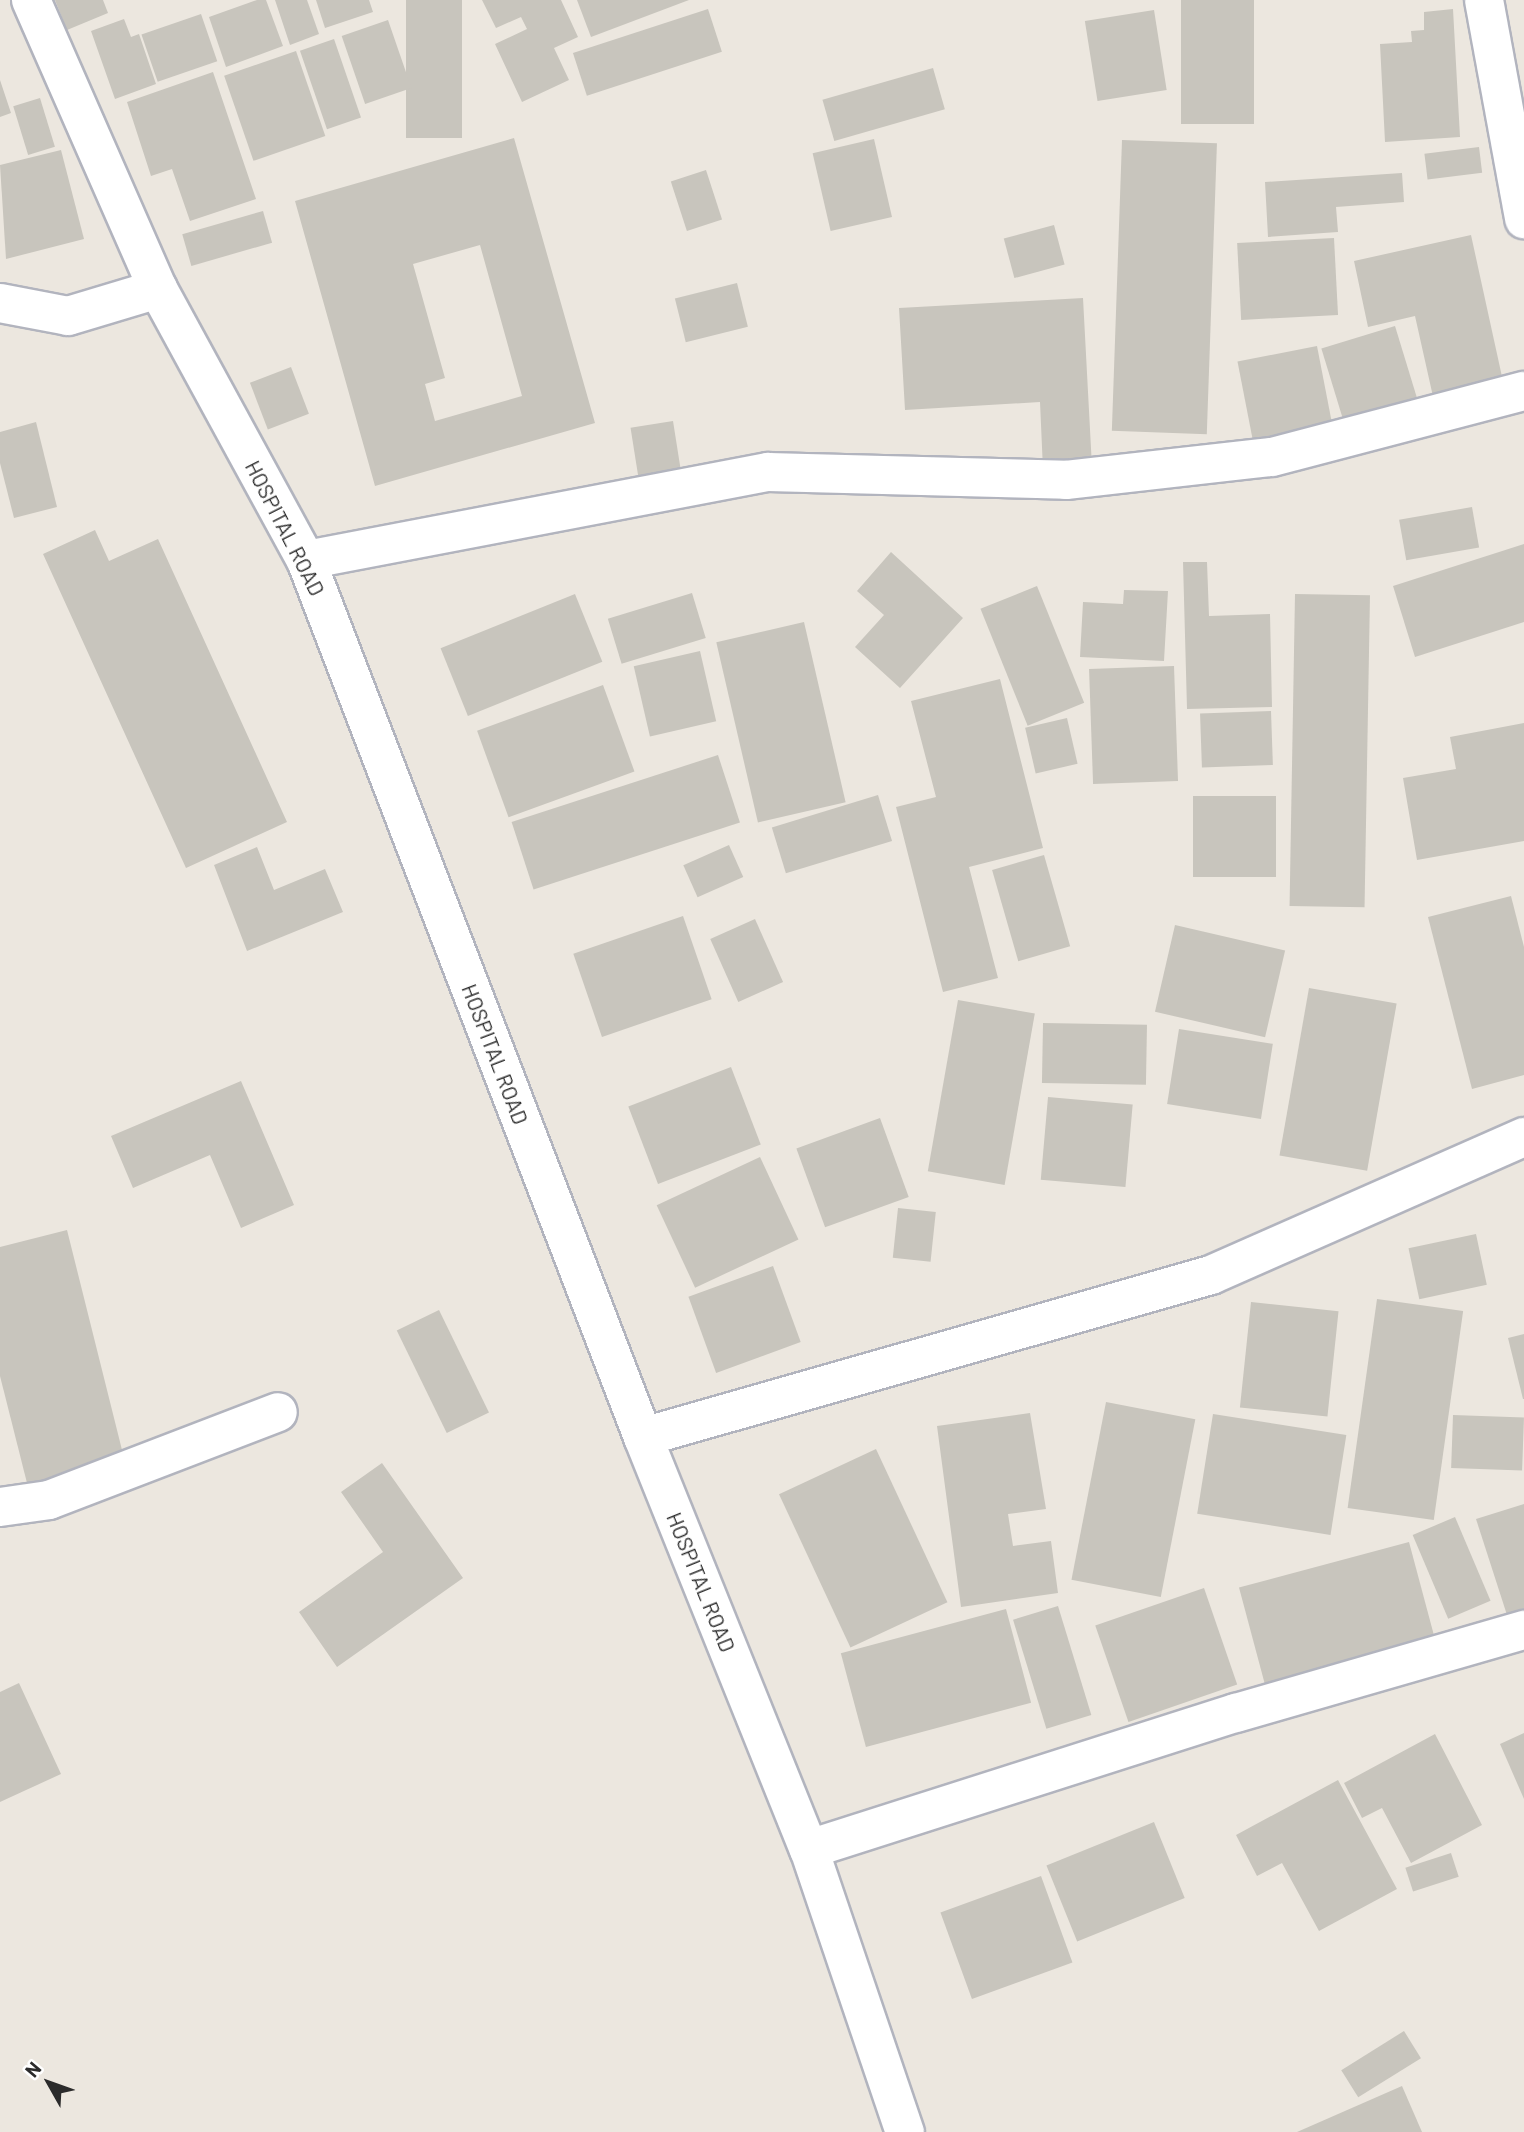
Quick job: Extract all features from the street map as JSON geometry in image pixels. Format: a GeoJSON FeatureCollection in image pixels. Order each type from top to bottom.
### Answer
{"type":"FeatureCollection","features":[{"type":"Feature","properties":{"kind":"street","name":"HOSPITAL ROAD"},"geometry":{"type":"LineString","coordinates":[[31,0],[158,289],[306,559],[643,1437],[809,1849],[905,2132]]}},
{"type":"Feature","properties":{"kind":"street"},"geometry":{"type":"LineString","coordinates":[[1484,0],[1524,219]]}},
{"type":"Feature","properties":{"kind":"street"},"geometry":{"type":"LineString","coordinates":[[0,303],[68,316],[158,289]]}},
{"type":"Feature","properties":{"kind":"street"},"geometry":{"type":"LineString","coordinates":[[306,559],[768,472],[1066,480],[1272,457],[1524,391]]}},
{"type":"Feature","properties":{"kind":"street"},"geometry":{"type":"LineString","coordinates":[[643,1437],[1211,1275],[1524,1137]]}},
{"type":"Feature","properties":{"kind":"street"},"geometry":{"type":"LineString","coordinates":[[0,1507],[49,1500],[278,1412]]}},
{"type":"Feature","properties":{"kind":"street"},"geometry":{"type":"LineString","coordinates":[[809,1849],[1236,1713],[1524,1630]]}},
{"type":"Feature","properties":{"kind":"building"},"geometry":{"type":"Polygon","coordinates":[[[55,0],[103,0],[108,13],[67,30],[55,0]]]}},
{"type":"Feature","properties":{"kind":"building"},"geometry":{"type":"Polygon","coordinates":[[[257,0],[266,0],[283,46],[226,67],[209,17],[257,0]]]}},
{"type":"Feature","properties":{"kind":"building"},"geometry":{"type":"Polygon","coordinates":[[[275,0],[307,0],[319,34],[290,45],[275,0]]]}},
{"type":"Feature","properties":{"kind":"building"},"geometry":{"type":"Polygon","coordinates":[[[316,0],[369,0],[373,12],[325,28],[316,0]]]}},
{"type":"Feature","properties":{"kind":"building"},"geometry":{"type":"Polygon","coordinates":[[[406,0],[462,0],[462,138],[406,138],[406,0]]]}},
{"type":"Feature","properties":{"kind":"building"},"geometry":{"type":"Polygon","coordinates":[[[482,0],[561,0],[578,37],[554,48],[569,80],[522,102],[495,44],[527,29],[521,17],[496,28],[482,0]]]}},
{"type":"Feature","properties":{"kind":"building"},"geometry":{"type":"Polygon","coordinates":[[[577,0],[689,0],[591,37],[577,0]]]}},
{"type":"Feature","properties":{"kind":"building"},"geometry":{"type":"Polygon","coordinates":[[[1181,0],[1254,0],[1254,124],[1181,124],[1181,0]]]}},
{"type":"Feature","properties":{"kind":"building"},"geometry":{"type":"Polygon","coordinates":[[[708,9],[722,52],[587,96],[573,53],[708,9]]]}},
{"type":"Feature","properties":{"kind":"building"},"geometry":{"type":"Polygon","coordinates":[[[1453,9],[1460,137],[1385,142],[1380,44],[1412,42],[1411,31],[1424,30],[1424,12],[1453,9]]]}},
{"type":"Feature","properties":{"kind":"building"},"geometry":{"type":"Polygon","coordinates":[[[1154,10],[1167,90],[1098,101],[1085,21],[1154,10]]]}},
{"type":"Feature","properties":{"kind":"building"},"geometry":{"type":"Polygon","coordinates":[[[201,14],[217,61],[158,82],[141,35],[201,14]]]}},
{"type":"Feature","properties":{"kind":"building"},"geometry":{"type":"Polygon","coordinates":[[[124,19],[131,37],[139,34],[156,84],[115,99],[91,31],[124,19]]]}},
{"type":"Feature","properties":{"kind":"building"},"geometry":{"type":"Polygon","coordinates":[[[388,20],[411,88],[365,104],[342,36],[388,20]]]}},
{"type":"Feature","properties":{"kind":"building"},"geometry":{"type":"Polygon","coordinates":[[[334,39],[361,117],[327,129],[300,51],[334,39]]]}},
{"type":"Feature","properties":{"kind":"building"},"geometry":{"type":"Polygon","coordinates":[[[296,51],[325,136],[253,161],[224,76],[296,51]]]}},
{"type":"Feature","properties":{"kind":"building"},"geometry":{"type":"Polygon","coordinates":[[[933,68],[945,109],[834,141],[822,100],[933,68]]]}},
{"type":"Feature","properties":{"kind":"building"},"geometry":{"type":"Polygon","coordinates":[[[213,72],[256,199],[190,221],[172,169],[151,176],[127,102],[213,72]]]}},
{"type":"Feature","properties":{"kind":"building"},"geometry":{"type":"Polygon","coordinates":[[[0,80],[11,113],[0,117],[0,80]]]}},
{"type":"Feature","properties":{"kind":"building"},"geometry":{"type":"Polygon","coordinates":[[[40,98],[55,147],[28,155],[13,106],[40,98]]]}},
{"type":"Feature","properties":{"kind":"building"},"geometry":{"type":"Polygon","coordinates":[[[514,138],[595,423],[375,486],[295,201],[514,138]],[[480,245],[413,264],[445,378],[425,384],[435,421],[522,396],[480,245]]]}},
{"type":"Feature","properties":{"kind":"building"},"geometry":{"type":"Polygon","coordinates":[[[874,139],[892,217],[831,231],[813,153],[874,139]]]}},
{"type":"Feature","properties":{"kind":"building"},"geometry":{"type":"Polygon","coordinates":[[[1122,140],[1217,143],[1207,434],[1112,431],[1122,140]]]}},
{"type":"Feature","properties":{"kind":"building"},"geometry":{"type":"Polygon","coordinates":[[[1479,147],[1482,173],[1428,180],[1424,154],[1479,147]]]}},
{"type":"Feature","properties":{"kind":"building"},"geometry":{"type":"Polygon","coordinates":[[[61,150],[84,239],[6,259],[0,165],[61,150]]]}},
{"type":"Feature","properties":{"kind":"building"},"geometry":{"type":"Polygon","coordinates":[[[706,170],[722,219],[687,231],[671,181],[706,170]]]}},
{"type":"Feature","properties":{"kind":"building"},"geometry":{"type":"Polygon","coordinates":[[[1402,173],[1404,202],[1336,207],[1338,232],[1268,237],[1265,182],[1402,173]]]}},
{"type":"Feature","properties":{"kind":"building"},"geometry":{"type":"Polygon","coordinates":[[[263,211],[272,243],[191,266],[182,234],[263,211]]]}},
{"type":"Feature","properties":{"kind":"building"},"geometry":{"type":"Polygon","coordinates":[[[1054,225],[1065,265],[1014,278],[1004,238],[1054,225]]]}},
{"type":"Feature","properties":{"kind":"building"},"geometry":{"type":"Polygon","coordinates":[[[1471,235],[1506,395],[1436,410],[1415,316],[1368,327],[1354,261],[1471,235]]]}},
{"type":"Feature","properties":{"kind":"building"},"geometry":{"type":"Polygon","coordinates":[[[1334,238],[1338,315],[1241,320],[1237,243],[1334,238]]]}},
{"type":"Feature","properties":{"kind":"building"},"geometry":{"type":"Polygon","coordinates":[[[737,283],[748,327],[686,342],[675,298],[737,283]]]}},
{"type":"Feature","properties":{"kind":"building"},"geometry":{"type":"Polygon","coordinates":[[[1083,298],[1092,467],[1043,470],[1040,402],[905,410],[899,308],[1083,298]]]}},
{"type":"Feature","properties":{"kind":"building"},"geometry":{"type":"Polygon","coordinates":[[[1395,326],[1419,404],[1345,427],[1321,349],[1395,326]]]}},
{"type":"Feature","properties":{"kind":"building"},"geometry":{"type":"Polygon","coordinates":[[[1317,346],[1334,432],[1254,448],[1237,361],[1317,346]]]}},
{"type":"Feature","properties":{"kind":"building"},"geometry":{"type":"Polygon","coordinates":[[[291,367],[309,414],[268,429],[250,383],[291,367]]]}},
{"type":"Feature","properties":{"kind":"building"},"geometry":{"type":"Polygon","coordinates":[[[673,421],[681,469],[638,476],[631,428],[673,421]]]}},
{"type":"Feature","properties":{"kind":"building"},"geometry":{"type":"Polygon","coordinates":[[[36,422],[57,507],[14,518],[0,463],[0,432],[36,422]]]}},
{"type":"Feature","properties":{"kind":"building"},"geometry":{"type":"Polygon","coordinates":[[[1472,507],[1479,547],[1406,560],[1399,520],[1472,507]]]}},
{"type":"Feature","properties":{"kind":"building"},"geometry":{"type":"Polygon","coordinates":[[[95,530],[109,561],[158,539],[287,822],[186,868],[43,554],[95,530]]]}},
{"type":"Feature","properties":{"kind":"building"},"geometry":{"type":"Polygon","coordinates":[[[1524,544],[1524,622],[1415,657],[1393,586],[1524,544]]]}},
{"type":"Feature","properties":{"kind":"building"},"geometry":{"type":"Polygon","coordinates":[[[891,552],[963,618],[900,688],[855,647],[884,615],[857,591],[891,552]]]}},
{"type":"Feature","properties":{"kind":"building"},"geometry":{"type":"Polygon","coordinates":[[[1183,562],[1207,562],[1209,616],[1270,614],[1272,707],[1187,709],[1183,562]]]}},
{"type":"Feature","properties":{"kind":"building"},"geometry":{"type":"Polygon","coordinates":[[[1037,586],[1084,703],[1028,726],[980,609],[1037,586]]]}},
{"type":"Feature","properties":{"kind":"building"},"geometry":{"type":"Polygon","coordinates":[[[1124,590],[1168,591],[1164,661],[1080,657],[1083,602],[1123,604],[1124,590]]]}},
{"type":"Feature","properties":{"kind":"building"},"geometry":{"type":"Polygon","coordinates":[[[692,593],[706,638],[622,664],[608,619],[692,593]]]}},
{"type":"Feature","properties":{"kind":"building"},"geometry":{"type":"Polygon","coordinates":[[[575,594],[602,662],[468,716],[441,648],[575,594]]]}},
{"type":"Feature","properties":{"kind":"building"},"geometry":{"type":"Polygon","coordinates":[[[1295,594],[1370,595],[1365,907],[1290,906],[1295,594]]]}},
{"type":"Feature","properties":{"kind":"building"},"geometry":{"type":"Polygon","coordinates":[[[804,622],[846,802],[758,823],[716,642],[804,622]]]}},
{"type":"Feature","properties":{"kind":"building"},"geometry":{"type":"Polygon","coordinates":[[[700,651],[716,721],[650,736],[634,666],[700,651]]]}},
{"type":"Feature","properties":{"kind":"building"},"geometry":{"type":"Polygon","coordinates":[[[1174,666],[1178,781],[1093,784],[1089,669],[1174,666]]]}},
{"type":"Feature","properties":{"kind":"building"},"geometry":{"type":"Polygon","coordinates":[[[1000,679],[1043,848],[969,867],[998,978],[943,992],[896,807],[936,797],[911,701],[1000,679]]]}},
{"type":"Feature","properties":{"kind":"building"},"geometry":{"type":"Polygon","coordinates":[[[603,685],[634,771],[509,817],[477,731],[603,685]]]}},
{"type":"Feature","properties":{"kind":"building"},"geometry":{"type":"Polygon","coordinates":[[[1271,711],[1273,765],[1202,767],[1200,713],[1271,711]]]}},
{"type":"Feature","properties":{"kind":"building"},"geometry":{"type":"Polygon","coordinates":[[[1067,718],[1078,764],[1036,773],[1025,728],[1067,718]]]}},
{"type":"Feature","properties":{"kind":"building"},"geometry":{"type":"Polygon","coordinates":[[[1524,723],[1524,841],[1417,860],[1403,778],[1456,769],[1450,737],[1524,723]]]}},
{"type":"Feature","properties":{"kind":"building"},"geometry":{"type":"Polygon","coordinates":[[[718,755],[740,823],[534,890],[512,822],[718,755]]]}},
{"type":"Feature","properties":{"kind":"building"},"geometry":{"type":"Polygon","coordinates":[[[878,795],[892,841],[786,873],[772,827],[878,795]]]}},
{"type":"Feature","properties":{"kind":"building"},"geometry":{"type":"Polygon","coordinates":[[[1193,796],[1276,796],[1276,877],[1193,877],[1193,796]]]}},
{"type":"Feature","properties":{"kind":"building"},"geometry":{"type":"Polygon","coordinates":[[[729,845],[743,877],[698,897],[683,865],[729,845]]]}},
{"type":"Feature","properties":{"kind":"building"},"geometry":{"type":"Polygon","coordinates":[[[257,847],[274,890],[325,869],[343,912],[247,951],[214,865],[257,847]]]}},
{"type":"Feature","properties":{"kind":"building"},"geometry":{"type":"Polygon","coordinates":[[[1044,855],[1070,946],[1018,961],[992,870],[1044,855]]]}},
{"type":"Feature","properties":{"kind":"building"},"geometry":{"type":"Polygon","coordinates":[[[1511,896],[1524,947],[1524,1075],[1472,1089],[1428,917],[1511,896]]]}},
{"type":"Feature","properties":{"kind":"building"},"geometry":{"type":"Polygon","coordinates":[[[683,916],[712,999],[602,1037],[573,954],[683,916]]]}},
{"type":"Feature","properties":{"kind":"building"},"geometry":{"type":"Polygon","coordinates":[[[755,919],[783,982],[738,1002],[710,939],[755,919]]]}},
{"type":"Feature","properties":{"kind":"building"},"geometry":{"type":"Polygon","coordinates":[[[1175,925],[1285,950],[1265,1037],[1155,1012],[1175,925]]]}},
{"type":"Feature","properties":{"kind":"building"},"geometry":{"type":"Polygon","coordinates":[[[1309,988],[1397,1003],[1367,1171],[1279,1155],[1309,988]]]}},
{"type":"Feature","properties":{"kind":"building"},"geometry":{"type":"Polygon","coordinates":[[[958,1000],[1035,1014],[1005,1185],[928,1171],[958,1000]]]}},
{"type":"Feature","properties":{"kind":"building"},"geometry":{"type":"Polygon","coordinates":[[[1043,1023],[1147,1025],[1146,1085],[1042,1083],[1043,1023]]]}},
{"type":"Feature","properties":{"kind":"building"},"geometry":{"type":"Polygon","coordinates":[[[1179,1029],[1273,1044],[1261,1119],[1167,1104],[1179,1029]]]}},
{"type":"Feature","properties":{"kind":"building"},"geometry":{"type":"Polygon","coordinates":[[[731,1067],[761,1144],[658,1184],[628,1106],[731,1067]]]}},
{"type":"Feature","properties":{"kind":"building"},"geometry":{"type":"Polygon","coordinates":[[[241,1081],[294,1205],[241,1228],[210,1155],[133,1188],[111,1136],[241,1081]]]}},
{"type":"Feature","properties":{"kind":"building"},"geometry":{"type":"Polygon","coordinates":[[[1048,1097],[1133,1104],[1125,1187],[1041,1180],[1048,1097]]]}},
{"type":"Feature","properties":{"kind":"building"},"geometry":{"type":"Polygon","coordinates":[[[880,1118],[909,1197],[825,1227],[796,1148],[880,1118]]]}},
{"type":"Feature","properties":{"kind":"building"},"geometry":{"type":"Polygon","coordinates":[[[760,1157],[798,1239],[695,1288],[657,1205],[760,1157]]]}},
{"type":"Feature","properties":{"kind":"building"},"geometry":{"type":"Polygon","coordinates":[[[898,1208],[936,1212],[931,1262],[893,1258],[898,1208]]]}},
{"type":"Feature","properties":{"kind":"building"},"geometry":{"type":"Polygon","coordinates":[[[67,1230],[125,1462],[28,1487],[0,1376],[0,1247],[67,1230]]]}},
{"type":"Feature","properties":{"kind":"building"},"geometry":{"type":"Polygon","coordinates":[[[1476,1234],[1487,1285],[1419,1299],[1409,1248],[1476,1234]]]}},
{"type":"Feature","properties":{"kind":"building"},"geometry":{"type":"Polygon","coordinates":[[[773,1266],[801,1342],[716,1373],[688,1297],[773,1266]]]}},
{"type":"Feature","properties":{"kind":"building"},"geometry":{"type":"Polygon","coordinates":[[[1377,1299],[1463,1311],[1434,1520],[1348,1508],[1377,1299]]]}},
{"type":"Feature","properties":{"kind":"building"},"geometry":{"type":"Polygon","coordinates":[[[1251,1302],[1339,1311],[1327,1417],[1240,1407],[1251,1302]]]}},
{"type":"Feature","properties":{"kind":"building"},"geometry":{"type":"Polygon","coordinates":[[[439,1310],[489,1412],[447,1433],[397,1331],[439,1310]]]}},
{"type":"Feature","properties":{"kind":"building"},"geometry":{"type":"Polygon","coordinates":[[[1524,1334],[1524,1399],[1523,1399],[1508,1338],[1524,1334]]]}},
{"type":"Feature","properties":{"kind":"building"},"geometry":{"type":"Polygon","coordinates":[[[1106,1402],[1195,1419],[1161,1597],[1071,1580],[1106,1402]]]}},
{"type":"Feature","properties":{"kind":"building"},"geometry":{"type":"Polygon","coordinates":[[[1030,1413],[1046,1509],[1008,1514],[1013,1546],[1051,1541],[1058,1593],[961,1607],[937,1426],[1030,1413]]]}},
{"type":"Feature","properties":{"kind":"building"},"geometry":{"type":"Polygon","coordinates":[[[1213,1414],[1346,1435],[1331,1535],[1197,1514],[1213,1414]]]}},
{"type":"Feature","properties":{"kind":"building"},"geometry":{"type":"Polygon","coordinates":[[[1453,1415],[1524,1417],[1522,1470],[1451,1468],[1453,1415]]]}},
{"type":"Feature","properties":{"kind":"building"},"geometry":{"type":"Polygon","coordinates":[[[876,1449],[947,1602],[850,1647],[779,1494],[876,1449]]]}},
{"type":"Feature","properties":{"kind":"building"},"geometry":{"type":"Polygon","coordinates":[[[382,1463],[463,1578],[337,1667],[299,1612],[383,1552],[341,1492],[382,1463]]]}},
{"type":"Feature","properties":{"kind":"building"},"geometry":{"type":"Polygon","coordinates":[[[1524,1504],[1524,1609],[1507,1615],[1476,1519],[1524,1504]]]}},
{"type":"Feature","properties":{"kind":"building"},"geometry":{"type":"Polygon","coordinates":[[[1455,1517],[1491,1601],[1448,1619],[1413,1535],[1455,1517]]]}},
{"type":"Feature","properties":{"kind":"building"},"geometry":{"type":"Polygon","coordinates":[[[1409,1542],[1435,1638],[1265,1683],[1239,1588],[1409,1542]]]}},
{"type":"Feature","properties":{"kind":"building"},"geometry":{"type":"Polygon","coordinates":[[[1204,1588],[1237,1684],[1128,1722],[1095,1625],[1204,1588]]]}},
{"type":"Feature","properties":{"kind":"building"},"geometry":{"type":"Polygon","coordinates":[[[1058,1606],[1091,1715],[1046,1729],[1013,1620],[1058,1606]]]}},
{"type":"Feature","properties":{"kind":"building"},"geometry":{"type":"Polygon","coordinates":[[[1006,1609],[1031,1703],[866,1747],[841,1653],[1006,1609]]]}},
{"type":"Feature","properties":{"kind":"building"},"geometry":{"type":"Polygon","coordinates":[[[19,1683],[61,1774],[0,1802],[0,1692],[19,1683]]]}},
{"type":"Feature","properties":{"kind":"building"},"geometry":{"type":"Polygon","coordinates":[[[1524,1733],[1524,1799],[1500,1744],[1524,1733]]]}},
{"type":"Feature","properties":{"kind":"building"},"geometry":{"type":"Polygon","coordinates":[[[1435,1734],[1482,1825],[1411,1863],[1382,1808],[1362,1818],[1344,1783],[1435,1734]]]}},
{"type":"Feature","properties":{"kind":"building"},"geometry":{"type":"Polygon","coordinates":[[[1338,1780],[1397,1889],[1319,1931],[1282,1863],[1257,1876],[1236,1835],[1338,1780]]]}},
{"type":"Feature","properties":{"kind":"building"},"geometry":{"type":"Polygon","coordinates":[[[1154,1822],[1185,1898],[1077,1941],[1046,1865],[1154,1822]]]}},
{"type":"Feature","properties":{"kind":"building"},"geometry":{"type":"Polygon","coordinates":[[[1451,1853],[1459,1877],[1413,1892],[1405,1868],[1451,1853]]]}},
{"type":"Feature","properties":{"kind":"building"},"geometry":{"type":"Polygon","coordinates":[[[1041,1876],[1072,1962],[972,1999],[940,1913],[1041,1876]]]}},
{"type":"Feature","properties":{"kind":"building"},"geometry":{"type":"Polygon","coordinates":[[[1404,2031],[1421,2058],[1358,2097],[1341,2070],[1404,2031]]]}},
{"type":"Feature","properties":{"kind":"building"},"geometry":{"type":"Polygon","coordinates":[[[1402,2086],[1422,2132],[1297,2132],[1402,2086]]]}}]}
